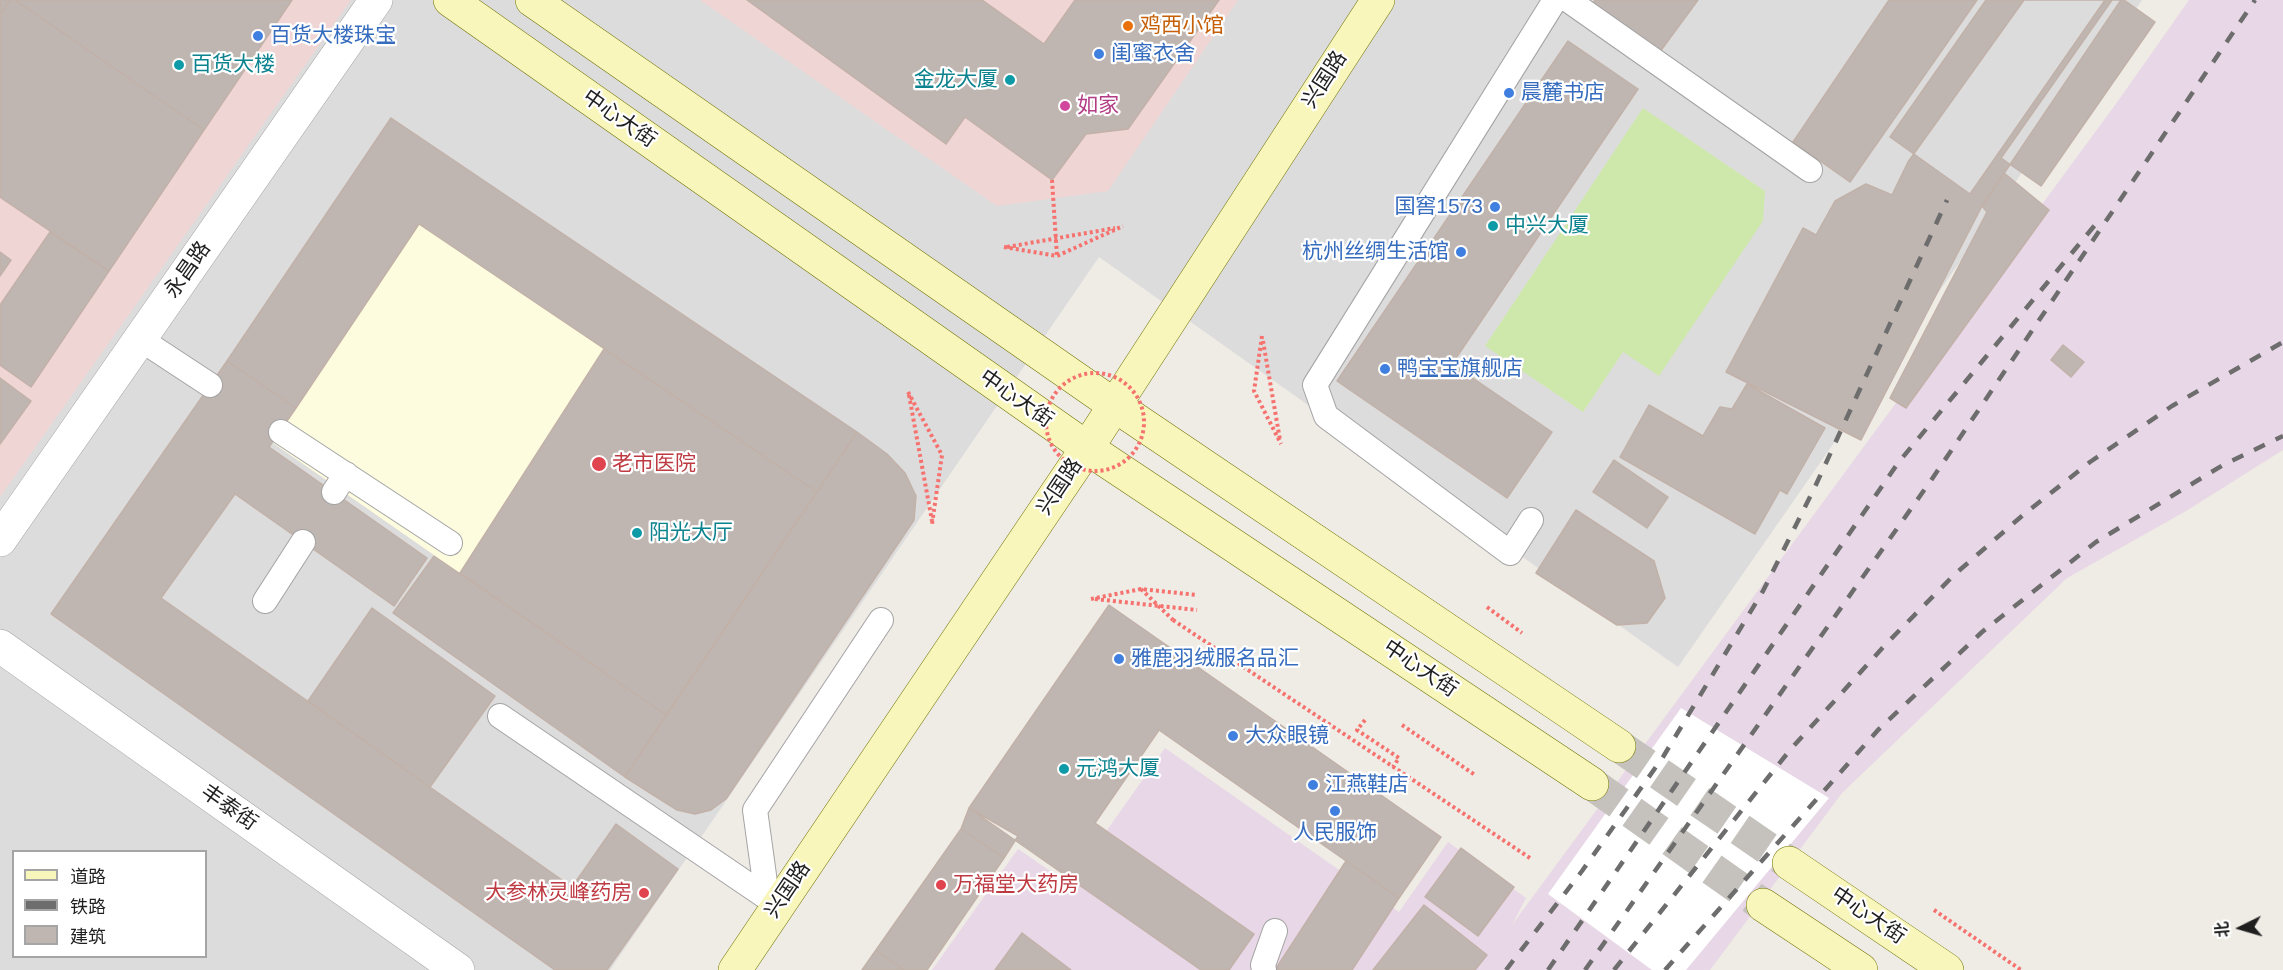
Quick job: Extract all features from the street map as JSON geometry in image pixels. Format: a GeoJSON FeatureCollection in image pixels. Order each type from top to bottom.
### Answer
{"type":"FeatureCollection","features":[{"type":"Feature","properties":{"kind":"main road","name":"中心大街"},"geometry":{"type":"LineString","coordinates":[[450,0],[1086,448],[1592,784]]}},
{"type":"Feature","properties":{"kind":"main road"},"geometry":{"type":"LineString","coordinates":[[532,0],[1114,405],[1619,746]]}},
{"type":"Feature","properties":{"kind":"main road","name":"兴国路"},"geometry":{"type":"LineString","coordinates":[[735,970],[773,901],[1086,448],[1378,0]]}},
{"type":"Feature","properties":{"kind":"main road","name":"中心大街"},"geometry":{"type":"LineString","coordinates":[[1789,863],[1947,970]]}},
{"type":"Feature","properties":{"kind":"main road"},"geometry":{"type":"LineString","coordinates":[[1763,905],[1860,970]]}},
{"type":"Feature","properties":{"kind":"street","name":"永昌路"},"geometry":{"type":"LineString","coordinates":[[0,540],[376,0]]}},
{"type":"Feature","properties":{"kind":"street","name":"丰泰街"},"geometry":{"type":"LineString","coordinates":[[0,646],[438,964]]}},
{"type":"Feature","properties":{"kind":"lane"},"geometry":{"type":"LineString","coordinates":[[1531,520],[1510,553],[1326,416],[1315,386],[1556,0]]}},
{"type":"Feature","properties":{"kind":"lane"},"geometry":{"type":"LineString","coordinates":[[1568,0],[1810,170]]}},
{"type":"Feature","properties":{"kind":"lane"},"geometry":{"type":"LineString","coordinates":[[140,339],[210,385]]}},
{"type":"Feature","properties":{"kind":"lane"},"geometry":{"type":"LineString","coordinates":[[281,432],[340,483],[450,543]]}},
{"type":"Feature","properties":{"kind":"lane"},"geometry":{"type":"LineString","coordinates":[[265,601],[303,542]]}},
{"type":"Feature","properties":{"kind":"lane"},"geometry":{"type":"LineString","coordinates":[[773,901],[755,810],[881,620]]}},
{"type":"Feature","properties":{"kind":"lane"},"geometry":{"type":"LineString","coordinates":[[500,716],[773,901]]}},
{"type":"Feature","properties":{"kind":"lane"},"geometry":{"type":"LineString","coordinates":[[1264,970],[1263,965],[1275,931]]}},
{"type":"Feature","properties":{"kind":"path"},"geometry":{"type":"LineString","coordinates":[[1052,180],[1058,256]]}},
{"type":"Feature","properties":{"kind":"path"},"geometry":{"type":"LineString","coordinates":[[1123,226],[1068,251],[1058,256],[1004,247],[1123,226]]}},
{"type":"Feature","properties":{"kind":"path"},"geometry":{"type":"LineString","coordinates":[[1262,336],[1281,444],[1259,401],[1254,391],[1262,336]]}},
{"type":"Feature","properties":{"kind":"path"},"geometry":{"type":"LineString","coordinates":[[1104,374],[1118,378],[1131,388],[1141,402],[1145,418],[1143,435],[1136,450],[1119,465],[1097,472],[1081,470],[1067,463],[1057,453],[1047,433],[1047,412],[1052,398],[1074,377],[1104,374]]}},
{"type":"Feature","properties":{"kind":"path"},"geometry":{"type":"LineString","coordinates":[[908,392],[918,410],[942,455],[932,524],[908,392]]}},
{"type":"Feature","properties":{"kind":"path"},"geometry":{"type":"LineString","coordinates":[[1141,589],[1173,620],[1530,858]]}},
{"type":"Feature","properties":{"kind":"path"},"geometry":{"type":"LineString","coordinates":[[1197,596],[1141,589],[1091,599],[1197,610]]}},
{"type":"Feature","properties":{"kind":"path"},"geometry":{"type":"LineString","coordinates":[[1486,607],[1524,634]]}},
{"type":"Feature","properties":{"kind":"path"},"geometry":{"type":"LineString","coordinates":[[1365,720],[1357,729],[1399,758],[1393,766]]}},
{"type":"Feature","properties":{"kind":"path"},"geometry":{"type":"LineString","coordinates":[[1402,725],[1475,775]]}},
{"type":"Feature","properties":{"kind":"path"},"geometry":{"type":"LineString","coordinates":[[1934,910],[2021,970]]}},
{"type":"Feature","properties":{"kind":"shaded area"},"geometry":{"type":"Polygon","coordinates":[[[0,0],[2142,0],[1678,667],[1099,257],[610,970],[0,970],[0,0]]]}},
{"type":"Feature","properties":{"kind":"shaded area"},"geometry":{"type":"Polygon","coordinates":[[[0,0],[351,0],[0,497],[0,0]]]}},
{"type":"Feature","properties":{"kind":"shaded area","name":"金龙大厦"},"geometry":{"type":"Polygon","coordinates":[[[700,0],[1238,0],[1108,191],[997,206],[700,0]]]}},
{"type":"Feature","properties":{"kind":"shaded area"},"geometry":{"type":"Polygon","coordinates":[[[2189,0],[2283,0],[2283,450],[2186,511],[2067,578],[1842,793],[1710,970],[932,970],[1018,849],[1069,884],[1165,748],[1399,912],[1448,842],[1526,898],[1512,925],[2118,101],[2189,0]]]}},
{"type":"Feature","properties":{"kind":"shaded area","name":"老市医院"},"geometry":{"type":"Polygon","coordinates":[[[391,118],[857,432],[887,454],[905,473],[916,496],[914,520],[726,799],[711,810],[677,810],[668,805],[393,613],[434,555],[204,395],[391,118]]]}},
{"type":"Feature","properties":{"kind":"green space"},"geometry":{"type":"Polygon","coordinates":[[[1643,108],[1765,191],[1763,221],[1659,376],[1623,352],[1583,412],[1485,346],[1643,108]]]}},
{"type":"Feature","properties":{"kind":"pier"},"geometry":{"type":"Polygon","coordinates":[[[1681,708],[1829,798],[1686,970],[1652,970],[1548,894],[1681,708]]]}},
{"type":"Feature","properties":{"kind":"building"},"geometry":{"type":"Polygon","coordinates":[[[0,0],[10,0],[0,15],[0,0]]]}},
{"type":"Feature","properties":{"kind":"building"},"geometry":{"type":"Polygon","coordinates":[[[10,0],[15,0],[204,130],[109,271],[0,197],[0,15],[10,0]]]}},
{"type":"Feature","properties":{"kind":"building","name":"百货大楼"},"geometry":{"type":"Polygon","coordinates":[[[15,0],[292,0],[204,130],[15,0]]]}},
{"type":"Feature","properties":{"kind":"building","name":"金龙大厦"},"geometry":{"type":"Polygon","coordinates":[[[747,0],[982,0],[1044,44],[1075,0],[1219,0],[1128,129],[1086,134],[1052,180],[965,117],[946,144],[747,0]]]}},
{"type":"Feature","properties":{"kind":"building"},"geometry":{"type":"Polygon","coordinates":[[[1595,0],[1698,0],[1659,53],[1593,3],[1595,0]]]}},
{"type":"Feature","properties":{"kind":"building"},"geometry":{"type":"Polygon","coordinates":[[[1889,0],[1977,0],[1850,182],[1793,142],[1889,0]]]}},
{"type":"Feature","properties":{"kind":"building"},"geometry":{"type":"Polygon","coordinates":[[[1986,0],[2105,0],[1970,194],[1890,137],[1986,0]]]}},
{"type":"Feature","properties":{"kind":"building"},"geometry":{"type":"Polygon","coordinates":[[[2024,0],[2121,0],[1982,206],[1861,440],[1726,372],[1803,228],[1816,235],[1835,201],[1866,184],[1892,195],[1908,162],[2024,0]]]}},
{"type":"Feature","properties":{"kind":"building"},"geometry":{"type":"Polygon","coordinates":[[[2112,0],[2124,0],[2155,22],[2041,186],[2001,158],[2112,0]]]}},
{"type":"Feature","properties":{"kind":"building","name":"中兴大厦"},"geometry":{"type":"Polygon","coordinates":[[[1568,41],[1638,89],[1452,364],[1552,432],[1507,498],[1337,381],[1568,41]]]}},
{"type":"Feature","properties":{"kind":"building"},"geometry":{"type":"Polygon","coordinates":[[[391,118],[857,432],[817,492],[419,224],[296,408],[227,361],[391,118]]]}},
{"type":"Feature","properties":{"kind":"building"},"geometry":{"type":"Polygon","coordinates":[[[2004,173],[2049,210],[1906,408],[1890,398],[1987,212],[1982,206],[2004,173]]]}},
{"type":"Feature","properties":{"kind":"building"},"geometry":{"type":"Polygon","coordinates":[[[50,232],[109,271],[31,387],[0,365],[0,305],[50,232]]]}},
{"type":"Feature","properties":{"kind":"building"},"geometry":{"type":"Polygon","coordinates":[[[0,252],[11,260],[0,276],[0,252]]]}},
{"type":"Feature","properties":{"kind":"building"},"geometry":{"type":"Polygon","coordinates":[[[2063,345],[2084,362],[2071,377],[2051,360],[2063,345]]]}},
{"type":"Feature","properties":{"kind":"building","name":"阳光大厅"},"geometry":{"type":"Polygon","coordinates":[[[604,349],[817,492],[666,715],[460,573],[604,349]]]}},
{"type":"Feature","properties":{"kind":"building"},"geometry":{"type":"Polygon","coordinates":[[[227,361],[296,408],[269,447],[427,558],[394,606],[235,494],[161,598],[572,887],[616,824],[678,869],[607,970],[555,970],[51,614],[227,361]]]}},
{"type":"Feature","properties":{"kind":"building"},"geometry":{"type":"Polygon","coordinates":[[[0,378],[31,401],[0,444],[0,378]]]}},
{"type":"Feature","properties":{"kind":"building"},"geometry":{"type":"Polygon","coordinates":[[[1747,384],[1825,428],[1787,494],[1780,490],[1755,534],[1620,457],[1649,405],[1703,436],[1720,407],[1732,409],[1747,384]]]}},
{"type":"Feature","properties":{"kind":"building"},"geometry":{"type":"Polygon","coordinates":[[[857,432],[887,454],[905,473],[916,496],[914,520],[726,799],[711,810],[695,814],[677,810],[625,777],[857,432]]]}},
{"type":"Feature","properties":{"kind":"building"},"geometry":{"type":"Polygon","coordinates":[[[1614,460],[1668,497],[1647,528],[1593,492],[1614,460]]]}},
{"type":"Feature","properties":{"kind":"building"},"geometry":{"type":"Polygon","coordinates":[[[1576,510],[1654,561],[1665,598],[1647,623],[1617,625],[1536,573],[1576,510]]]}},
{"type":"Feature","properties":{"kind":"building"},"geometry":{"type":"Polygon","coordinates":[[[434,556],[666,715],[625,777],[393,613],[434,556]]]}},
{"type":"Feature","properties":{"kind":"building","name":"元鸿大厦"},"geometry":{"type":"Polygon","coordinates":[[[1109,605],[1441,837],[1399,898],[1159,730],[1095,823],[1254,934],[1229,970],[1201,970],[969,808],[1109,605]]]}},
{"type":"Feature","properties":{"kind":"building"},"geometry":{"type":"Polygon","coordinates":[[[372,608],[495,696],[430,787],[308,701],[372,608]]]}},
{"type":"Feature","properties":{"kind":"building"},"geometry":{"type":"Polygon","coordinates":[[[969,808],[1018,836],[1004,858],[961,829],[969,808]]]}},
{"type":"Feature","properties":{"kind":"building"},"geometry":{"type":"Polygon","coordinates":[[[961,829],[1004,858],[927,970],[904,970],[876,950],[961,829]]]}},
{"type":"Feature","properties":{"kind":"building"},"geometry":{"type":"Polygon","coordinates":[[[1461,848],[1514,887],[1478,936],[1425,897],[1461,848]]]}},
{"type":"Feature","properties":{"kind":"building"},"geometry":{"type":"Polygon","coordinates":[[[1346,861],[1399,898],[1352,970],[1275,970],[1346,861]]]}},
{"type":"Feature","properties":{"kind":"building"},"geometry":{"type":"Polygon","coordinates":[[[1424,905],[1487,955],[1475,970],[1373,970],[1424,905]]]}},
{"type":"Feature","properties":{"kind":"building"},"geometry":{"type":"Polygon","coordinates":[[[1022,933],[1071,970],[995,970],[1022,933]]]}},
{"type":"Feature","properties":{"kind":"building"},"geometry":{"type":"Polygon","coordinates":[[[876,950],[904,970],[862,970],[876,950]]]}},
{"type":"Feature","properties":{"kind":"tunnel"},"geometry":{"type":"LineString","coordinates":[[1619,746],[1789,863]]}},
{"type":"Feature","properties":{"kind":"tunnel"},"geometry":{"type":"LineString","coordinates":[[1592,784],[1763,905]]}},
{"type":"Feature","properties":{"kind":"railway"},"geometry":{"type":"LineString","coordinates":[[1585,970],[1932,479],[2255,0]]}},
{"type":"Feature","properties":{"kind":"railway"},"geometry":{"type":"LineString","coordinates":[[1506,970],[1582,871],[1663,757],[1763,591],[1814,489],[1947,200]]}},
{"type":"Feature","properties":{"kind":"railway"},"geometry":{"type":"LineString","coordinates":[[1548,970],[1898,463],[2100,219]]}},
{"type":"Feature","properties":{"kind":"railway"},"geometry":{"type":"LineString","coordinates":[[1614,970],[1790,750],[1886,644],[1954,575],[2023,515],[2090,462],[2172,406],[2283,342]]}},
{"type":"Feature","properties":{"kind":"railway"},"geometry":{"type":"LineString","coordinates":[[1665,970],[1878,730],[1982,632],[2096,542],[2223,465],[2283,436]]}},
{"type":"Feature","properties":{"kind":"place","name":"鸡西小馆"},"geometry":{"type":"Point","coordinates":[1128,26]}},
{"type":"Feature","properties":{"kind":"place","name":"百货大楼珠宝"},"geometry":{"type":"Point","coordinates":[258,36]}},
{"type":"Feature","properties":{"kind":"place","name":"闺蜜衣舍"},"geometry":{"type":"Point","coordinates":[1099,54]}},
{"type":"Feature","properties":{"kind":"place","name":"百货大楼"},"geometry":{"type":"Point","coordinates":[179,65]}},
{"type":"Feature","properties":{"kind":"place","name":"金龙大厦"},"geometry":{"type":"Point","coordinates":[1010,80]}},
{"type":"Feature","properties":{"kind":"place","name":"晨麓书店"},"geometry":{"type":"Point","coordinates":[1509,93]}},
{"type":"Feature","properties":{"kind":"place","name":"如家"},"geometry":{"type":"Point","coordinates":[1065,106]}},
{"type":"Feature","properties":{"kind":"place","name":"国窖1573"},"geometry":{"type":"Point","coordinates":[1495,207]}},
{"type":"Feature","properties":{"kind":"place","name":"中兴大厦"},"geometry":{"type":"Point","coordinates":[1493,226]}},
{"type":"Feature","properties":{"kind":"place","name":"杭州丝绸生活馆"},"geometry":{"type":"Point","coordinates":[1461,252]}},
{"type":"Feature","properties":{"kind":"place","name":"鸭宝宝旗舰店"},"geometry":{"type":"Point","coordinates":[1385,369]}},
{"type":"Feature","properties":{"kind":"place","name":"老市医院"},"geometry":{"type":"Point","coordinates":[599,464]}},
{"type":"Feature","properties":{"kind":"place","name":"阳光大厅"},"geometry":{"type":"Point","coordinates":[637,533]}},
{"type":"Feature","properties":{"kind":"place","name":"雅鹿羽绒服名品汇"},"geometry":{"type":"Point","coordinates":[1119,659]}},
{"type":"Feature","properties":{"kind":"place","name":"大众眼镜"},"geometry":{"type":"Point","coordinates":[1233,736]}},
{"type":"Feature","properties":{"kind":"place","name":"元鸿大厦"},"geometry":{"type":"Point","coordinates":[1064,769]}},
{"type":"Feature","properties":{"kind":"place","name":"江燕鞋店"},"geometry":{"type":"Point","coordinates":[1313,785]}},
{"type":"Feature","properties":{"kind":"place","name":"人民服饰"},"geometry":{"type":"Point","coordinates":[1335,811]}},
{"type":"Feature","properties":{"kind":"place","name":"万福堂大药房"},"geometry":{"type":"Point","coordinates":[941,885]}},
{"type":"Feature","properties":{"kind":"place","name":"大参林灵峰药房"},"geometry":{"type":"Point","coordinates":[644,893]}}]}
